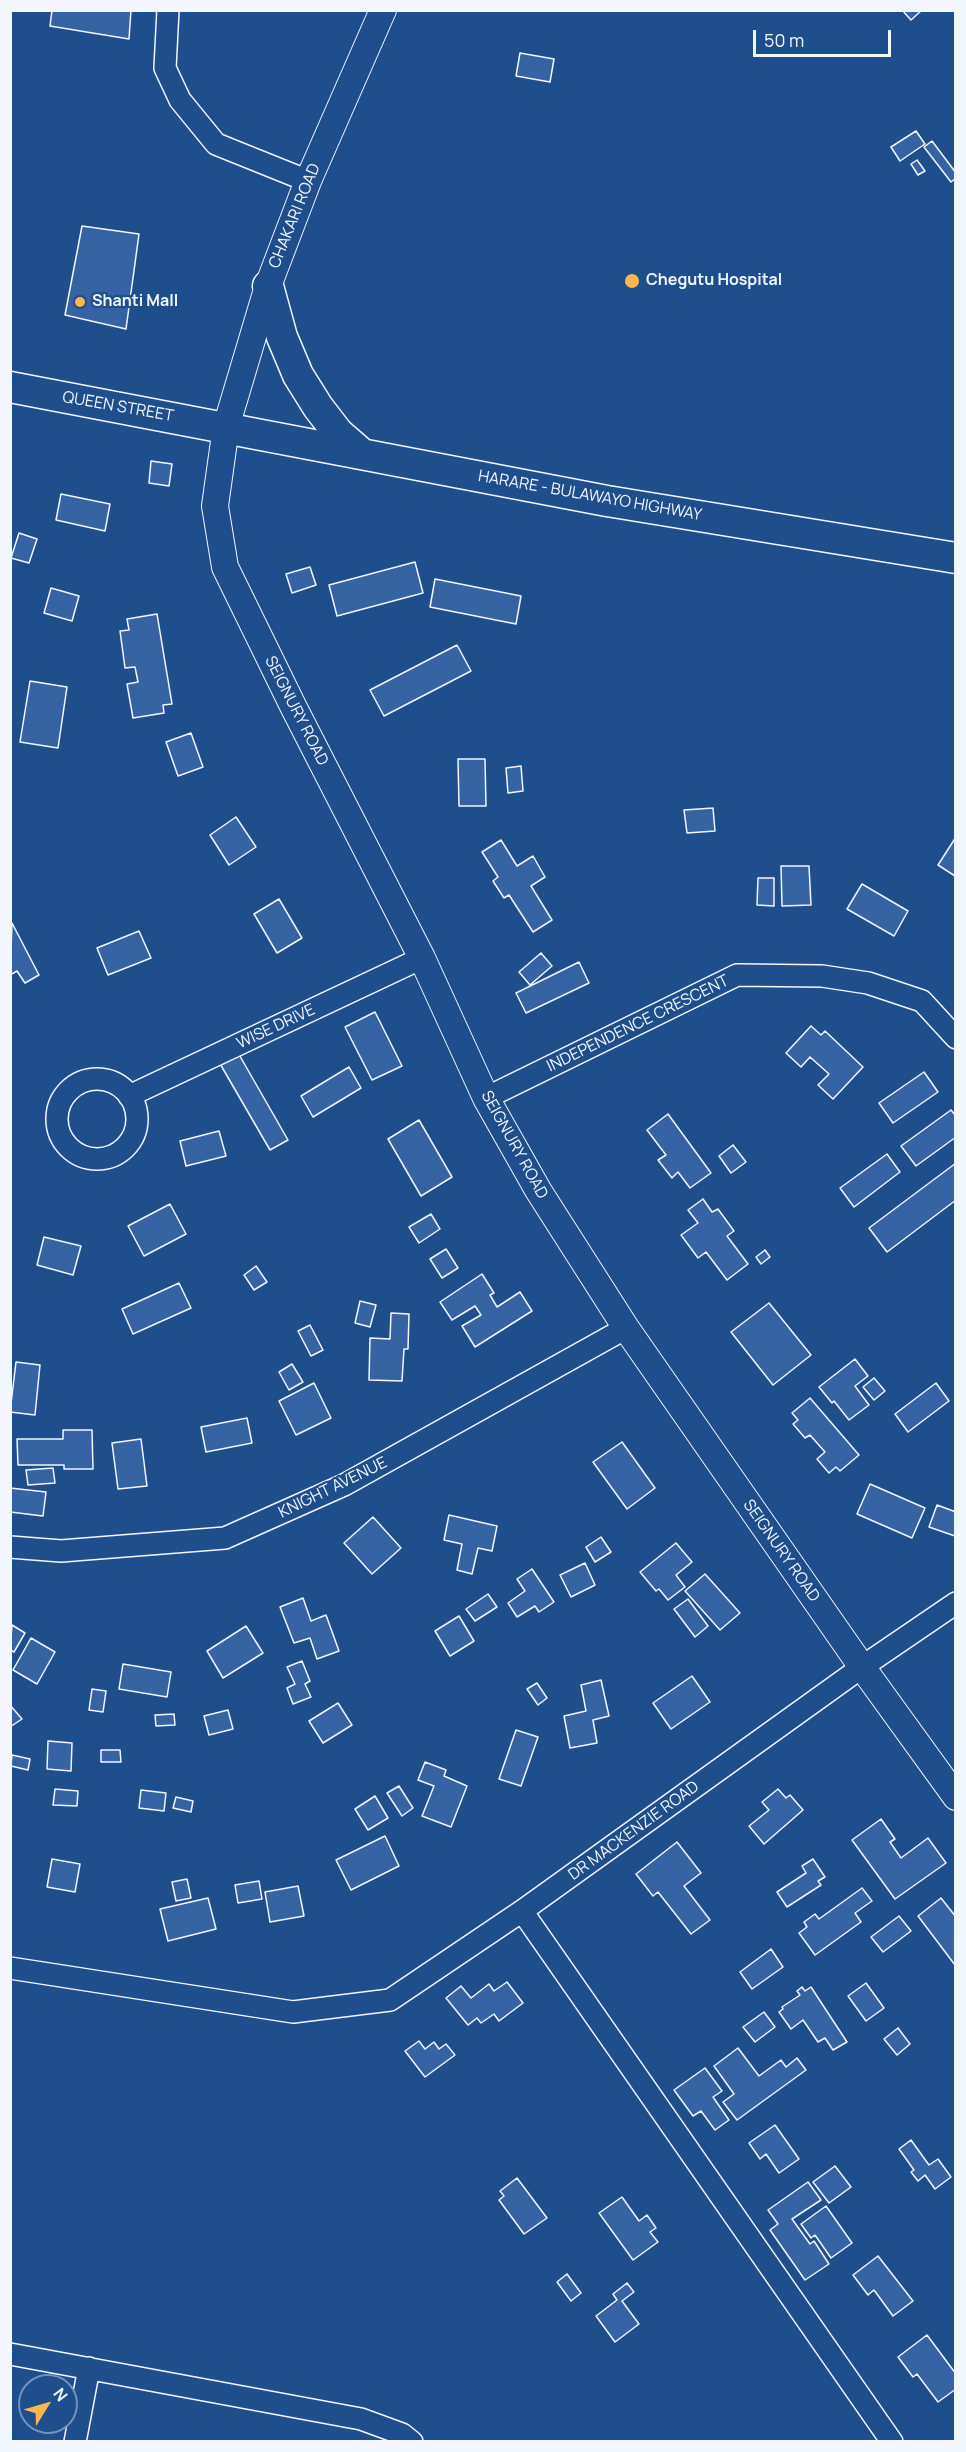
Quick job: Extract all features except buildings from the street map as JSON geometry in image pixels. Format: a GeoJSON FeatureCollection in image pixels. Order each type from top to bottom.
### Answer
{"type":"FeatureCollection","features":[{"type":"Feature","properties":{"kind":"highway"},"geometry":{"type":"LineString","coordinates":[[268,286],[282,337],[298,375],[338,433],[361,453]]}},
{"type":"Feature","properties":{"kind":"highway","name":"QUEEN STREET"},"geometry":{"type":"LineString","coordinates":[[10,387],[226,427]]}},
{"type":"Feature","properties":{"kind":"highway","name":"HARARE - BULAWAYO HIGHWAY"},"geometry":{"type":"LineString","coordinates":[[226,427],[607,501],[956,558]]}},
{"type":"Feature","properties":{"kind":"main road","name":"CHAKARI ROAD"},"geometry":{"type":"LineString","coordinates":[[226,427],[268,286],[308,181],[383,10]]}},
{"type":"Feature","properties":{"kind":"main road","name":"SEIGNURY ROAD"},"geometry":{"type":"LineString","coordinates":[[226,427],[215,506],[225,567],[422,958],[486,1098],[538,1190],[626,1328],[862,1667],[956,1797]]}},
{"type":"Feature","properties":{"kind":"street"},"geometry":{"type":"LineString","coordinates":[[168,10],[165,68],[180,100],[187,109],[216,144],[308,181]]}},
{"type":"Feature","properties":{"kind":"street","name":"WISE DRIVE"},"geometry":{"type":"LineString","coordinates":[[129,1096],[422,958]]}},
{"type":"Feature","properties":{"kind":"street","name":"INDEPENDENCE CRESCENT"},"geometry":{"type":"LineString","coordinates":[[486,1098],[737,975],[822,976],[868,983],[921,1000],[956,1038]]}},
{"type":"Feature","properties":{"kind":"street","name":"KNIGHT AVENUE"},"geometry":{"type":"LineString","coordinates":[[10,1547],[61,1551],[225,1538],[344,1485],[626,1328]]}},
{"type":"Feature","properties":{"kind":"street","name":"DR MACKENZIE ROAD"},"geometry":{"type":"LineString","coordinates":[[10,1968],[293,2012],[390,2000],[522,1911],[862,1667],[956,1603]]}},
{"type":"Feature","properties":{"kind":"street"},"geometry":{"type":"LineString","coordinates":[[522,1911],[892,2442]]}},
{"type":"Feature","properties":{"kind":"street"},"geometry":{"type":"LineString","coordinates":[[10,2354],[361,2419],[402,2434],[412,2442]]}},
{"type":"Feature","properties":{"kind":"street"},"geometry":{"type":"LineString","coordinates":[[75,2442],[89,2368]]}},
{"type":"Feature","properties":{"kind":"place","name":"Chegutu Hospital"},"geometry":{"type":"Point","coordinates":[632,281]}},
{"type":"Feature","properties":{"kind":"place","name":"Shanti Mall"},"geometry":{"type":"Point","coordinates":[80,302]}}]}
